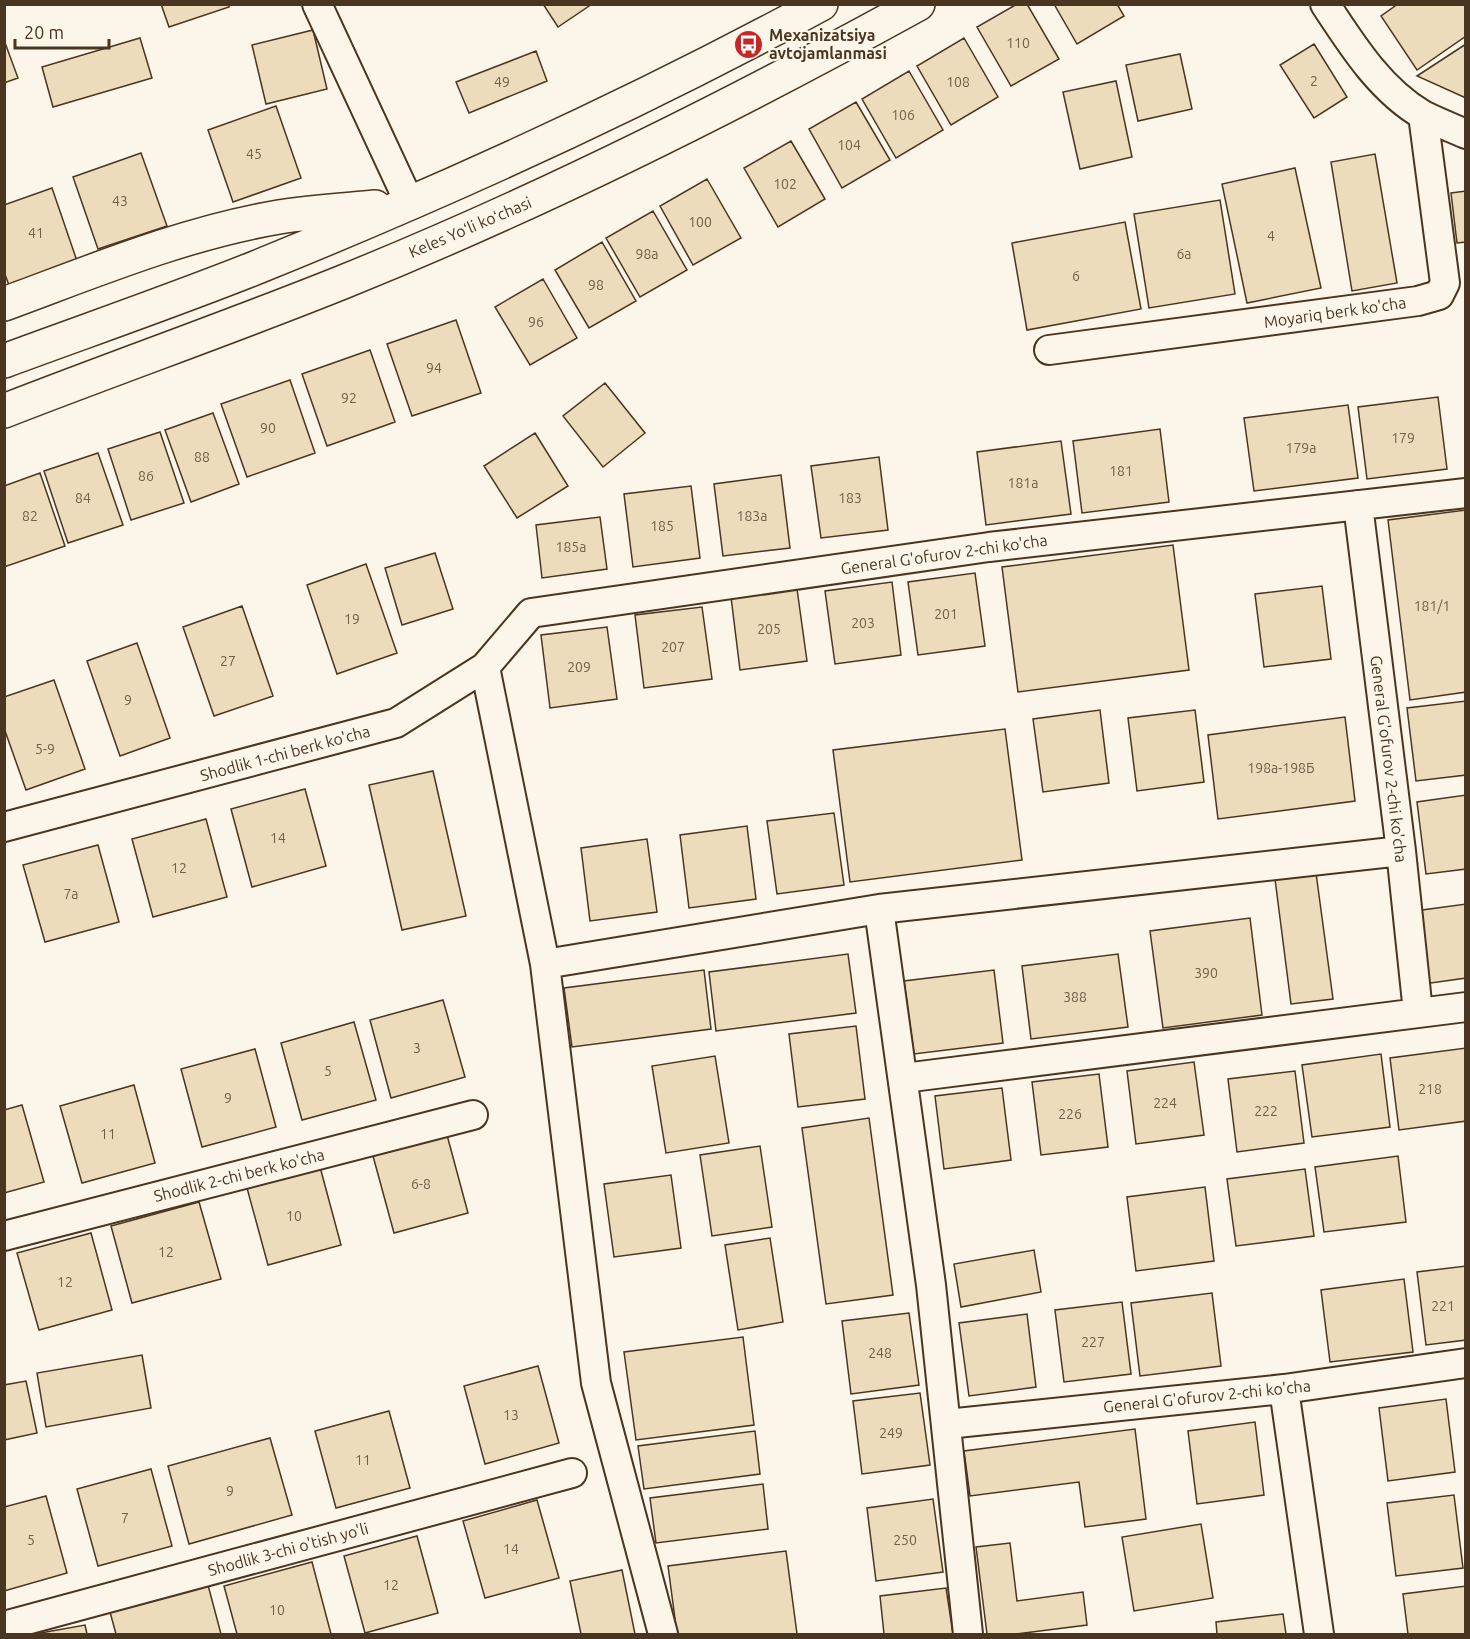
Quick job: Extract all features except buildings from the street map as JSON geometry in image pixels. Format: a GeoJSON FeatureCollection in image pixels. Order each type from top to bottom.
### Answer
{"type":"FeatureCollection","features":[{"type":"Feature","properties":{"kind":"main road"},"geometry":{"type":"LineString","coordinates":[[4,361],[252,269],[410,204],[604,116],[821,4]]}},
{"type":"Feature","properties":{"kind":"main road","name":"Keles Yoʻli koʻchasi"},"geometry":{"type":"LineString","coordinates":[[4,411],[275,309],[490,220],[713,115],[918,4]]}},
{"type":"Feature","properties":{"kind":"main road"},"geometry":{"type":"LineString","coordinates":[[4,304],[148,251],[212,232],[280,217],[410,204]]}},
{"type":"Feature","properties":{"kind":"main road"},"geometry":{"type":"LineString","coordinates":[[4,394],[41,396]]}},
{"type":"Feature","properties":{"kind":"street"},"geometry":{"type":"LineString","coordinates":[[317,4],[410,204]]}},
{"type":"Feature","properties":{"kind":"street"},"geometry":{"type":"LineString","coordinates":[[1325,4],[1372,70],[1404,101],[1423,115],[1466,134]]}},
{"type":"Feature","properties":{"kind":"street","name":"Moyariq berk ko'cha"},"geometry":{"type":"LineString","coordinates":[[1049,350],[1418,301],[1439,295],[1445,283],[1423,115]]}},
{"type":"Feature","properties":{"kind":"street","name":"General G'ofurov 2-chi ko'cha"},"geometry":{"type":"LineString","coordinates":[[531,613],[989,547],[1466,493]]}},
{"type":"Feature","properties":{"kind":"street","name":"General G'ofurov 2-chi ko'cha"},"geometry":{"type":"LineString","coordinates":[[1358,505],[1401,851],[1418,1012]]}},
{"type":"Feature","properties":{"kind":"street","name":"Shodlik 1-chi berk ko'cha"},"geometry":{"type":"LineString","coordinates":[[4,827],[396,723],[485,667],[531,613]]}},
{"type":"Feature","properties":{"kind":"street"},"geometry":{"type":"LineString","coordinates":[[485,667],[545,964],[596,1383],[663,1635]]}},
{"type":"Feature","properties":{"kind":"street"},"geometry":{"type":"LineString","coordinates":[[545,964],[879,909],[1401,851]]}},
{"type":"Feature","properties":{"kind":"street"},"geometry":{"type":"LineString","coordinates":[[879,909],[904,1078],[947,1424],[969,1635]]}},
{"type":"Feature","properties":{"kind":"street"},"geometry":{"type":"LineString","coordinates":[[904,1078],[1466,1007]]}},
{"type":"Feature","properties":{"kind":"street","name":"Shodlik 2-chi berk ko'cha"},"geometry":{"type":"LineString","coordinates":[[4,1236],[473,1115]]}},
{"type":"Feature","properties":{"kind":"street","name":"General G'ofurov 2-chi ko'cha"},"geometry":{"type":"LineString","coordinates":[[947,1424],[1284,1389],[1466,1363]]}},
{"type":"Feature","properties":{"kind":"street"},"geometry":{"type":"LineString","coordinates":[[1284,1389],[1319,1635]]}},
{"type":"Feature","properties":{"kind":"street","name":"Shodlik 3-chi o'tish yo'li"},"geometry":{"type":"LineString","coordinates":[[4,1626],[572,1473]]}},
{"type":"Feature","properties":{"kind":"place","name":"Mexanizatsiya avtojamlanmasi"},"geometry":{"type":"Point","coordinates":[748,44]}}]}
